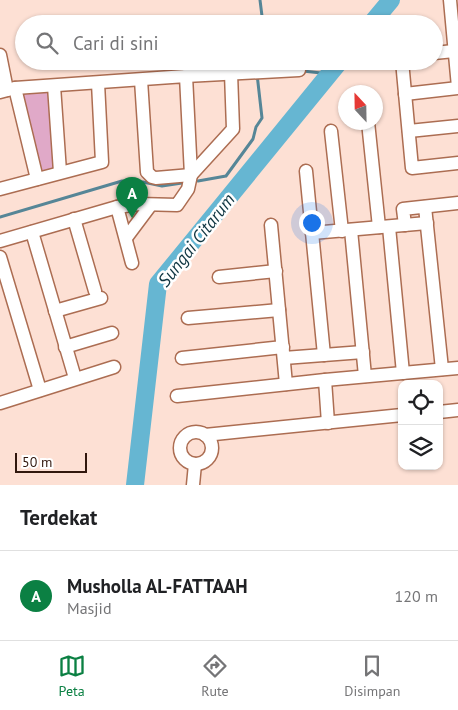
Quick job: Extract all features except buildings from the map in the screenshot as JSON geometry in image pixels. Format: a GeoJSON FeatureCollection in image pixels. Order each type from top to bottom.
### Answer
{"type":"FeatureCollection","features":[{"type":"Feature","properties":{"kind":"street"},"geometry":{"type":"LineString","coordinates":[[405,94],[458,88],[450,0]]}},
{"type":"Feature","properties":{"kind":"street"},"geometry":{"type":"LineString","coordinates":[[443,52],[454,51]]}},
{"type":"Feature","properties":{"kind":"street"},"geometry":{"type":"LineString","coordinates":[[0,55],[7,90],[37,179]]}},
{"type":"Feature","properties":{"kind":"street"},"geometry":{"type":"LineString","coordinates":[[7,90],[186,76],[300,70]]}},
{"type":"Feature","properties":{"kind":"street"},"geometry":{"type":"LineString","coordinates":[[403,70],[412,168],[458,163]]}},
{"type":"Feature","properties":{"kind":"street"},"geometry":{"type":"LineString","coordinates":[[141,80],[147,172],[152,178],[192,175],[233,130],[231,73]]}},
{"type":"Feature","properties":{"kind":"street"},"geometry":{"type":"LineString","coordinates":[[0,241],[117,207],[140,204],[150,206],[177,205],[188,189],[192,175],[186,76]]}},
{"type":"Feature","properties":{"kind":"street"},"geometry":{"type":"LineString","coordinates":[[0,189],[102,162],[98,83]]}},
{"type":"Feature","properties":{"kind":"street"},"geometry":{"type":"LineString","coordinates":[[54,86],[60,172]]}},
{"type":"Feature","properties":{"kind":"street"},"geometry":{"type":"LineString","coordinates":[[409,132],[458,126]]}},
{"type":"Feature","properties":{"kind":"street"},"geometry":{"type":"LineString","coordinates":[[369,130],[403,373]]}},
{"type":"Feature","properties":{"kind":"street"},"geometry":{"type":"LineString","coordinates":[[331,131],[347,230],[365,376]]}},
{"type":"Feature","properties":{"kind":"street"},"geometry":{"type":"LineString","coordinates":[[306,171],[324,355]]}},
{"type":"Feature","properties":{"kind":"street"},"geometry":{"type":"LineString","coordinates":[[404,225],[403,209],[458,203]]}},
{"type":"Feature","properties":{"kind":"street"},"geometry":{"type":"LineString","coordinates":[[126,238],[150,206]]}},
{"type":"Feature","properties":{"kind":"street"},"geometry":{"type":"LineString","coordinates":[[425,206],[442,369]]}},
{"type":"Feature","properties":{"kind":"street"},"geometry":{"type":"LineString","coordinates":[[117,207],[132,263]]}},
{"type":"Feature","properties":{"kind":"street"},"geometry":{"type":"LineString","coordinates":[[55,311],[98,294],[74,219]]}},
{"type":"Feature","properties":{"kind":"street"},"geometry":{"type":"LineString","coordinates":[[312,233],[427,223]]}},
{"type":"Feature","properties":{"kind":"street"},"geometry":{"type":"LineString","coordinates":[[271,225],[286,384]]}},
{"type":"Feature","properties":{"kind":"street"},"geometry":{"type":"LineString","coordinates":[[32,232],[75,378]]}},
{"type":"Feature","properties":{"kind":"street"},"geometry":{"type":"LineString","coordinates":[[0,257],[3,279],[40,390]]}},
{"type":"Feature","properties":{"kind":"street"},"geometry":{"type":"LineString","coordinates":[[220,278],[276,271]]}},
{"type":"Feature","properties":{"kind":"street"},"geometry":{"type":"LineString","coordinates":[[188,318],[279,310]]}},
{"type":"Feature","properties":{"kind":"street"},"geometry":{"type":"LineString","coordinates":[[65,347],[112,333]]}},
{"type":"Feature","properties":{"kind":"street"},"geometry":{"type":"LineString","coordinates":[[182,358],[284,353],[324,355],[362,352]]}},
{"type":"Feature","properties":{"kind":"street"},"geometry":{"type":"LineString","coordinates":[[1,398],[40,390],[114,367]]}},
{"type":"Feature","properties":{"kind":"street"},"geometry":{"type":"LineString","coordinates":[[177,396],[458,368]]}},
{"type":"Feature","properties":{"kind":"street"},"geometry":{"type":"LineString","coordinates":[[325,380],[328,423]]}},
{"type":"Feature","properties":{"kind":"street"},"geometry":{"type":"LineString","coordinates":[[443,412],[458,410]]}},
{"type":"Feature","properties":{"kind":"street"},"geometry":{"type":"LineString","coordinates":[[205,435],[211,444],[211,454],[204,462],[190,463],[181,456],[180,446],[182,440],[190,433],[205,435],[398,415]]}},
{"type":"Feature","properties":{"kind":"street"},"geometry":{"type":"LineString","coordinates":[[193,485],[195,464]]}},
{"type":"Feature","properties":{"kind":"shaded area"},"geometry":{"type":"Polygon","coordinates":[[[54,86],[60,172],[37,179],[15,88],[54,86]]]}},
{"type":"Feature","properties":{"kind":"waterway"},"geometry":{"type":"LineString","coordinates":[[260,0],[262,15]]}},
{"type":"Feature","properties":{"kind":"waterway","name":"Sungai Citarum"},"geometry":{"type":"LineString","coordinates":[[378,15],[391,0]]}},
{"type":"Feature","properties":{"kind":"waterway","name":"Sungai Citarum"},"geometry":{"type":"LineString","coordinates":[[135,485],[158,284],[333,70]]}},
{"type":"Feature","properties":{"kind":"waterway"},"geometry":{"type":"LineString","coordinates":[[303,71],[330,74]]}},
{"type":"Feature","properties":{"kind":"waterway"},"geometry":{"type":"LineString","coordinates":[[198,181],[226,176],[253,139],[256,127],[262,118],[257,74]]}},
{"type":"Feature","properties":{"kind":"waterway"},"geometry":{"type":"LineString","coordinates":[[0,217],[122,181],[143,182],[162,186],[182,183]]}},
{"type":"Feature","properties":{"kind":"place","name":"Musholla AL-FATTAAH"},"geometry":{"type":"Point","coordinates":[132,218]}}]}
